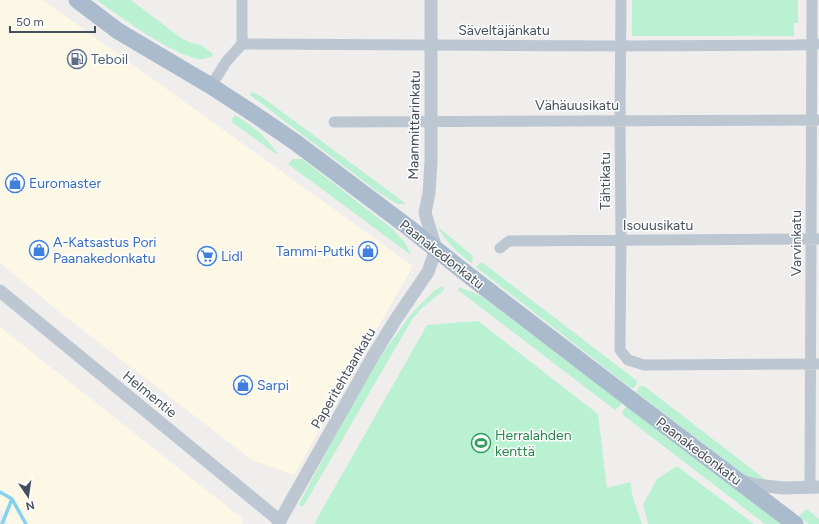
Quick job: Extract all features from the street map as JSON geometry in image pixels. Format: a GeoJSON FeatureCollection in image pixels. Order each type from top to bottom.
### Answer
{"type":"FeatureCollection","features":[{"type":"Feature","properties":{"kind":"main road","name":"Paanakedonkatu"},"geometry":{"type":"LineString","coordinates":[[77,0],[118,31],[211,86],[295,142],[402,222],[629,398],[795,524]]}},
{"type":"Feature","properties":{"kind":"street"},"geometry":{"type":"LineString","coordinates":[[211,86],[226,62],[242,44],[242,0]]}},
{"type":"Feature","properties":{"kind":"street","name":"Maanmittarinkatu"},"geometry":{"type":"LineString","coordinates":[[431,0],[431,161],[429,194],[425,213],[436,249]]}},
{"type":"Feature","properties":{"kind":"street","name":"Tähtikatu"},"geometry":{"type":"LineString","coordinates":[[621,0],[620,350],[628,360],[644,365],[814,364]]}},
{"type":"Feature","properties":{"kind":"street","name":"Varvinkatu"},"geometry":{"type":"LineString","coordinates":[[812,0],[815,44],[814,487]]}},
{"type":"Feature","properties":{"kind":"street","name":"Säveltäjänkatu"},"geometry":{"type":"LineString","coordinates":[[242,44],[620,46],[815,44]]}},
{"type":"Feature","properties":{"kind":"street","name":"Vähäuusikatu"},"geometry":{"type":"LineString","coordinates":[[334,122],[815,120]]}},
{"type":"Feature","properties":{"kind":"street","name":"Isouusikatu"},"geometry":{"type":"LineString","coordinates":[[500,248],[509,240],[815,239]]}},
{"type":"Feature","properties":{"kind":"street","name":"Paperitehtaankatu"},"geometry":{"type":"LineString","coordinates":[[279,523],[373,356],[428,272],[436,249]]}},
{"type":"Feature","properties":{"kind":"street","name":"Helmentie"},"geometry":{"type":"LineString","coordinates":[[0,291],[279,523]]}},
{"type":"Feature","properties":{"kind":"street"},"geometry":{"type":"LineString","coordinates":[[739,481],[783,488],[814,487]]}},
{"type":"Feature","properties":{"kind":"shaded area"},"geometry":{"type":"Polygon","coordinates":[[[0,0],[43,0],[413,266],[294,475],[252,460],[67,318],[0,263],[0,0]]]}},
{"type":"Feature","properties":{"kind":"shaded area"},"geometry":{"type":"Polygon","coordinates":[[[0,327],[243,519],[242,524],[9,524],[0,508],[0,327]]]}},
{"type":"Feature","properties":{"kind":"green space"},"geometry":{"type":"Polygon","coordinates":[[[97,0],[131,0],[181,38],[191,43],[201,45],[213,54],[212,56],[204,59],[194,58],[181,53],[149,36],[97,0]]]}},
{"type":"Feature","properties":{"kind":"green space"},"geometry":{"type":"Polygon","coordinates":[[[632,0],[798,0],[798,23],[794,23],[794,36],[632,36],[632,0]]]}},
{"type":"Feature","properties":{"kind":"green space"},"geometry":{"type":"Polygon","coordinates":[[[252,92],[262,97],[405,203],[397,204],[378,192],[250,95],[252,92]]]}},
{"type":"Feature","properties":{"kind":"green space"},"geometry":{"type":"Polygon","coordinates":[[[235,115],[258,132],[277,153],[276,154],[232,122],[235,115]]]}},
{"type":"Feature","properties":{"kind":"green space"},"geometry":{"type":"Polygon","coordinates":[[[293,159],[302,159],[390,227],[404,241],[411,255],[288,164],[293,159]]]}},
{"type":"Feature","properties":{"kind":"green space"},"geometry":{"type":"Polygon","coordinates":[[[438,227],[472,255],[473,260],[471,263],[452,246],[443,236],[438,227]]]}},
{"type":"Feature","properties":{"kind":"green space"},"geometry":{"type":"Polygon","coordinates":[[[483,263],[636,380],[637,383],[634,388],[631,388],[476,267],[483,263]]]}},
{"type":"Feature","properties":{"kind":"green space"},"geometry":{"type":"Polygon","coordinates":[[[440,287],[443,287],[443,291],[422,308],[413,318],[303,507],[301,506],[299,504],[370,371],[411,314],[440,287]]]}},
{"type":"Feature","properties":{"kind":"green space"},"geometry":{"type":"Polygon","coordinates":[[[459,287],[481,296],[622,404],[615,410],[458,290],[459,287]]]}},
{"type":"Feature","properties":{"kind":"green space","name":"Herralahden kenttä"},"geometry":{"type":"Polygon","coordinates":[[[478,321],[598,414],[607,488],[630,482],[633,498],[642,524],[314,524],[427,325],[478,321]]]}},
{"type":"Feature","properties":{"kind":"green space"},"geometry":{"type":"Polygon","coordinates":[[[640,386],[644,386],[766,480],[746,476],[636,392],[640,386]]]}},
{"type":"Feature","properties":{"kind":"green space"},"geometry":{"type":"Polygon","coordinates":[[[626,407],[783,524],[765,524],[623,415],[622,412],[626,407]]]}},
{"type":"Feature","properties":{"kind":"green space"},"geometry":{"type":"Polygon","coordinates":[[[677,466],[754,524],[648,524],[643,504],[657,479],[677,466]]]}},
{"type":"Feature","properties":{"kind":"green space"},"geometry":{"type":"Polygon","coordinates":[[[805,510],[808,510],[819,519],[819,524],[809,524],[799,517],[805,510]]]}},
{"type":"Feature","properties":{"kind":"waterway"},"geometry":{"type":"LineString","coordinates":[[0,492],[12,499],[26,524]]}},
{"type":"Feature","properties":{"kind":"waterway"},"geometry":{"type":"LineString","coordinates":[[2,524],[12,499]]}},
{"type":"Feature","properties":{"kind":"place","name":"Teboil"},"geometry":{"type":"Point","coordinates":[77,59]}},
{"type":"Feature","properties":{"kind":"place","name":"Euromaster"},"geometry":{"type":"Point","coordinates":[15,183]}},
{"type":"Feature","properties":{"kind":"place","name":"A-Katsastus Pori Paanakedonkatu"},"geometry":{"type":"Point","coordinates":[39,250]}},
{"type":"Feature","properties":{"kind":"place","name":"Tammi-Putki"},"geometry":{"type":"Point","coordinates":[368,251]}},
{"type":"Feature","properties":{"kind":"place","name":"Lidl"},"geometry":{"type":"Point","coordinates":[207,256]}},
{"type":"Feature","properties":{"kind":"place","name":"Sarpi"},"geometry":{"type":"Point","coordinates":[243,385]}},
{"type":"Feature","properties":{"kind":"place","name":"Herralahden kenttä"},"geometry":{"type":"Point","coordinates":[481,443]}}]}
